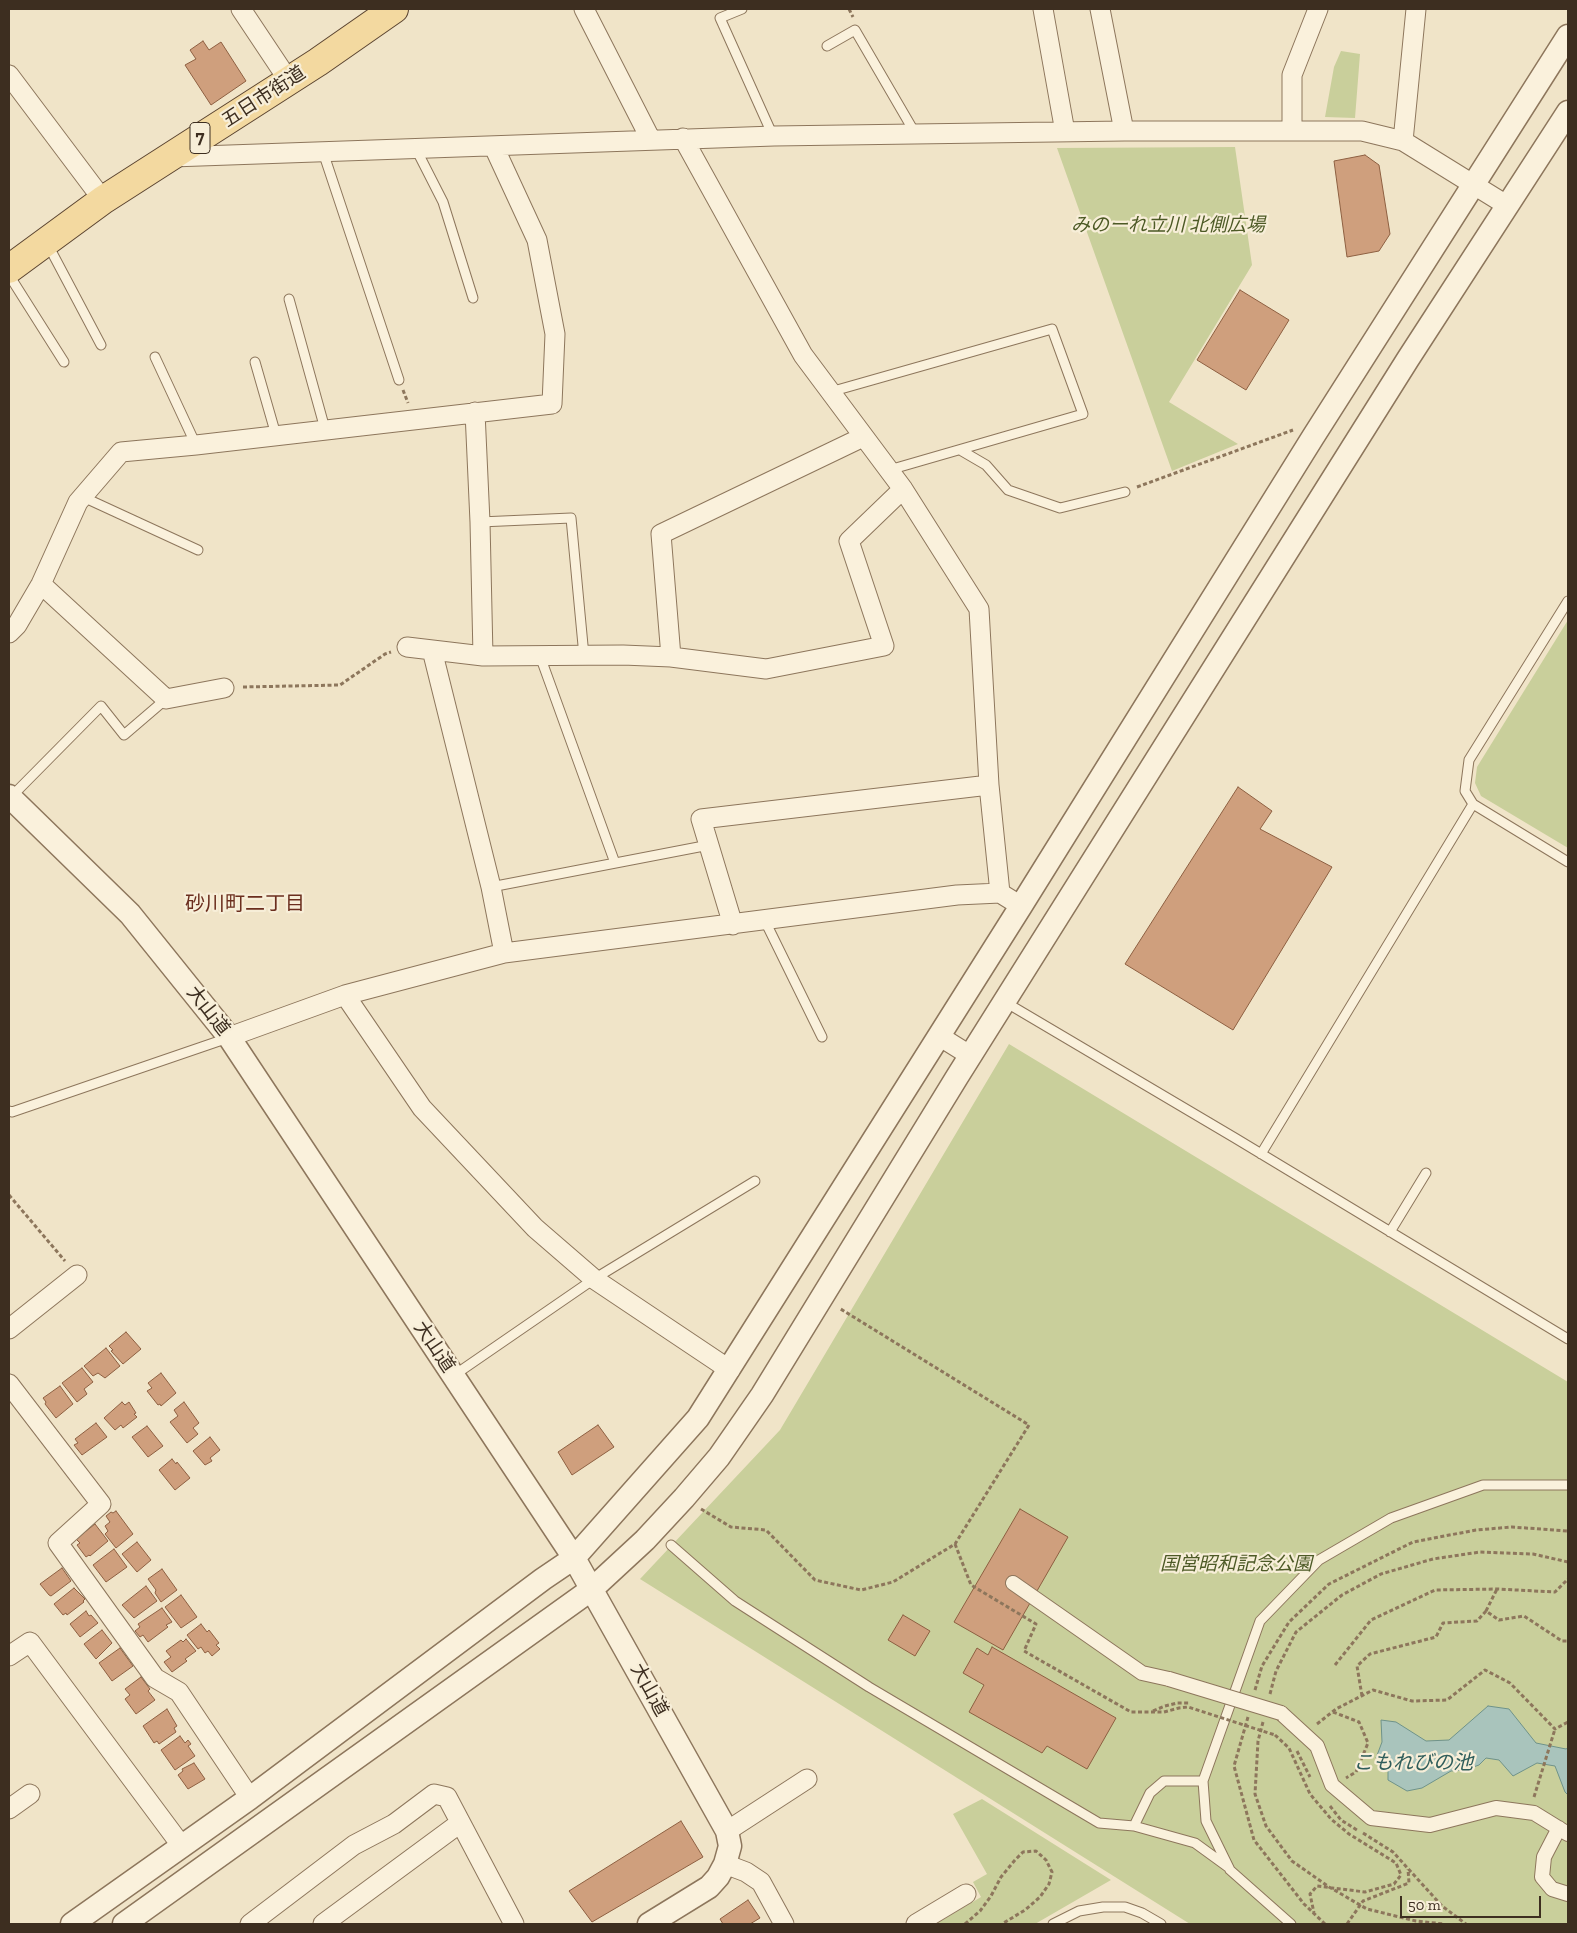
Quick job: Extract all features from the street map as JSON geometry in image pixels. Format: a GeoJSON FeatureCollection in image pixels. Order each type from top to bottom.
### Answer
{"type":"FeatureCollection","features":[{"type":"Feature","properties":{"kind":"main road","name":"五日市街道"},"geometry":{"type":"LineString","coordinates":[[9,269],[103,200],[289,81],[394,9]]}},
{"type":"Feature","properties":{"kind":"street"},"geometry":{"type":"LineString","coordinates":[[241,9],[289,81]]}},
{"type":"Feature","properties":{"kind":"street"},"geometry":{"type":"LineString","coordinates":[[584,9],[651,140]]}},
{"type":"Feature","properties":{"kind":"street"},"geometry":{"type":"LineString","coordinates":[[1043,9],[1065,132]]}},
{"type":"Feature","properties":{"kind":"street"},"geometry":{"type":"LineString","coordinates":[[1100,9],[1124,131]]}},
{"type":"Feature","properties":{"kind":"street"},"geometry":{"type":"LineString","coordinates":[[1292,130],[1292,75],[1318,9]]}},
{"type":"Feature","properties":{"kind":"street"},"geometry":{"type":"LineString","coordinates":[[1403,141],[1416,9]]}},
{"type":"Feature","properties":{"kind":"street"},"geometry":{"type":"LineString","coordinates":[[72,1924],[250,1798],[543,1579],[574,1558],[698,1418],[1022,906],[1473,184],[1568,36]]}},
{"type":"Feature","properties":{"kind":"street"},"geometry":{"type":"LineString","coordinates":[[9,75],[103,200]]}},
{"type":"Feature","properties":{"kind":"street"},"geometry":{"type":"LineString","coordinates":[[124,1924],[592,1589],[644,1540],[684,1498],[719,1456],[762,1395],[971,1056],[1403,368],[1568,112]]}},
{"type":"Feature","properties":{"kind":"street"},"geometry":{"type":"LineString","coordinates":[[171,157],[774,136],[1124,131],[1362,131],[1403,141],[1508,206]]}},
{"type":"Feature","properties":{"kind":"street"},"geometry":{"type":"LineString","coordinates":[[683,138],[803,355],[903,489],[979,609],[989,785],[1000,893]]}},
{"type":"Feature","properties":{"kind":"street"},"geometry":{"type":"LineString","coordinates":[[9,633],[17,625],[41,584],[78,502],[121,452],[552,404],[555,334],[537,240],[494,147]]}},
{"type":"Feature","properties":{"kind":"street"},"geometry":{"type":"LineString","coordinates":[[475,412],[483,656]]}},
{"type":"Feature","properties":{"kind":"street"},"geometry":{"type":"LineString","coordinates":[[671,657],[662,534],[863,437]]}},
{"type":"Feature","properties":{"kind":"street"},"geometry":{"type":"LineString","coordinates":[[407,647],[483,656],[671,657],[766,669],[884,646],[849,541],[903,489]]}},
{"type":"Feature","properties":{"kind":"street"},"geometry":{"type":"LineString","coordinates":[[41,584],[166,699],[224,688]]}},
{"type":"Feature","properties":{"kind":"street"},"geometry":{"type":"LineString","coordinates":[[432,650],[491,887],[504,953]]}},
{"type":"Feature","properties":{"kind":"street"},"geometry":{"type":"LineString","coordinates":[[733,925],[701,819],[989,785]]}},
{"type":"Feature","properties":{"kind":"street","name":"大山道"},"geometry":{"type":"LineString","coordinates":[[10,796],[130,914],[229,1037],[574,1558],[592,1589],[727,1831],[730,1846],[725,1864],[718,1877],[709,1887],[649,1924]]}},
{"type":"Feature","properties":{"kind":"street"},"geometry":{"type":"LineString","coordinates":[[229,1037],[345,995],[504,953],[957,895],[1000,893],[1022,906]]}},
{"type":"Feature","properties":{"kind":"street"},"geometry":{"type":"LineString","coordinates":[[345,995],[422,1108],[535,1228],[594,1278],[730,1370]]}},
{"type":"Feature","properties":{"kind":"street"},"geometry":{"type":"LineString","coordinates":[[939,1036],[971,1056]]}},
{"type":"Feature","properties":{"kind":"street"},"geometry":{"type":"LineString","coordinates":[[9,1329],[77,1275]]}},
{"type":"Feature","properties":{"kind":"street"},"geometry":{"type":"LineString","coordinates":[[9,1384],[101,1504],[58,1543],[155,1678],[179,1692],[250,1798]]}},
{"type":"Feature","properties":{"kind":"street"},"geometry":{"type":"LineString","coordinates":[[1013,1583],[1142,1673],[1169,1679],[1282,1713],[1317,1746],[1332,1785],[1371,1818],[1430,1825],[1496,1808],[1534,1813],[1564,1831],[1544,1857],[1542,1877],[1552,1889],[1568,1894]]}},
{"type":"Feature","properties":{"kind":"street"},"geometry":{"type":"LineString","coordinates":[[9,1656],[30,1642],[181,1846]]}},
{"type":"Feature","properties":{"kind":"street"},"geometry":{"type":"LineString","coordinates":[[727,1831],[807,1779]]}},
{"type":"Feature","properties":{"kind":"street"},"geometry":{"type":"LineString","coordinates":[[9,1809],[30,1794]]}},
{"type":"Feature","properties":{"kind":"street"},"geometry":{"type":"LineString","coordinates":[[250,1924],[354,1845],[394,1824],[434,1794],[447,1797],[514,1924]]}},
{"type":"Feature","properties":{"kind":"street"},"geometry":{"type":"LineString","coordinates":[[323,1924],[460,1824]]}},
{"type":"Feature","properties":{"kind":"street"},"geometry":{"type":"LineString","coordinates":[[725,1864],[746,1872],[761,1882],[784,1924]]}},
{"type":"Feature","properties":{"kind":"street"},"geometry":{"type":"LineString","coordinates":[[916,1924],[966,1894]]}},
{"type":"Feature","properties":{"kind":"lane"},"geometry":{"type":"LineString","coordinates":[[742,9],[720,18],[774,136]]}},
{"type":"Feature","properties":{"kind":"lane"},"geometry":{"type":"LineString","coordinates":[[827,46],[855,30],[915,134]]}},
{"type":"Feature","properties":{"kind":"lane"},"geometry":{"type":"LineString","coordinates":[[416,149],[443,202],[473,298]]}},
{"type":"Feature","properties":{"kind":"lane"},"geometry":{"type":"LineString","coordinates":[[324,152],[399,380]]}},
{"type":"Feature","properties":{"kind":"lane"},"geometry":{"type":"LineString","coordinates":[[46,242],[101,345]]}},
{"type":"Feature","properties":{"kind":"lane"},"geometry":{"type":"LineString","coordinates":[[9,275],[64,362]]}},
{"type":"Feature","properties":{"kind":"lane"},"geometry":{"type":"LineString","coordinates":[[289,299],[325,429]]}},
{"type":"Feature","properties":{"kind":"lane"},"geometry":{"type":"LineString","coordinates":[[830,392],[1052,329],[1083,414],[888,471]]}},
{"type":"Feature","properties":{"kind":"lane"},"geometry":{"type":"LineString","coordinates":[[155,357],[196,445]]}},
{"type":"Feature","properties":{"kind":"lane"},"geometry":{"type":"LineString","coordinates":[[255,362],[276,435]]}},
{"type":"Feature","properties":{"kind":"lane"},"geometry":{"type":"LineString","coordinates":[[962,450],[986,465],[1008,490],[1060,508],[1125,492]]}},
{"type":"Feature","properties":{"kind":"lane"},"geometry":{"type":"LineString","coordinates":[[83,496],[198,550]]}},
{"type":"Feature","properties":{"kind":"lane"},"geometry":{"type":"LineString","coordinates":[[480,522],[571,518],[584,656]]}},
{"type":"Feature","properties":{"kind":"lane"},"geometry":{"type":"LineString","coordinates":[[1568,601],[1469,760],[1465,791],[1473,804],[1568,862]]}},
{"type":"Feature","properties":{"kind":"lane"},"geometry":{"type":"LineString","coordinates":[[540,656],[615,863]]}},
{"type":"Feature","properties":{"kind":"lane"},"geometry":{"type":"LineString","coordinates":[[10,796],[101,706],[124,735],[166,699]]}},
{"type":"Feature","properties":{"kind":"lane"},"geometry":{"type":"LineString","coordinates":[[1261,1154],[1473,804]]}},
{"type":"Feature","properties":{"kind":"lane"},"geometry":{"type":"LineString","coordinates":[[491,887],[709,845]]}},
{"type":"Feature","properties":{"kind":"lane"},"geometry":{"type":"LineString","coordinates":[[765,921],[822,1038]]}},
{"type":"Feature","properties":{"kind":"lane"},"geometry":{"type":"LineString","coordinates":[[1005,1002],[1568,1339]]}},
{"type":"Feature","properties":{"kind":"lane"},"geometry":{"type":"LineString","coordinates":[[9,1111],[12,1112],[229,1037]]}},
{"type":"Feature","properties":{"kind":"lane"},"geometry":{"type":"LineString","coordinates":[[1390,1232],[1426,1173]]}},
{"type":"Feature","properties":{"kind":"lane"},"geometry":{"type":"LineString","coordinates":[[453,1376],[594,1278],[755,1181]]}},
{"type":"Feature","properties":{"kind":"lane"},"geometry":{"type":"LineString","coordinates":[[1230,1870],[1206,1821],[1203,1781],[1260,1621],[1318,1560],[1391,1518],[1483,1485],[1568,1485]]}},
{"type":"Feature","properties":{"kind":"lane"},"geometry":{"type":"LineString","coordinates":[[671,1545],[735,1602],[869,1687],[1099,1823],[1134,1826],[1195,1843],[1230,1870],[1291,1924]]}},
{"type":"Feature","properties":{"kind":"lane"},"geometry":{"type":"LineString","coordinates":[[1134,1826],[1150,1792],[1164,1781],[1203,1781]]}},
{"type":"Feature","properties":{"kind":"lane"},"geometry":{"type":"LineString","coordinates":[[1053,1924],[1079,1911],[1104,1906],[1125,1907],[1142,1913],[1161,1924]]}},
{"type":"Feature","properties":{"kind":"path"},"geometry":{"type":"LineString","coordinates":[[399,380],[413,419]]}},
{"type":"Feature","properties":{"kind":"path"},"geometry":{"type":"LineString","coordinates":[[1125,492],[1300,427]]}},
{"type":"Feature","properties":{"kind":"path"},"geometry":{"type":"LineString","coordinates":[[224,688],[340,685],[385,654],[407,647]]}},
{"type":"Feature","properties":{"kind":"path"},"geometry":{"type":"LineString","coordinates":[[9,1195],[77,1275]]}},
{"type":"Feature","properties":{"kind":"path"},"geometry":{"type":"LineString","coordinates":[[684,1498],[731,1527],[766,1530],[815,1580],[861,1590],[893,1582],[956,1544],[1029,1425],[821,1298]]}},
{"type":"Feature","properties":{"kind":"path"},"geometry":{"type":"LineString","coordinates":[[1254,1693],[1262,1666],[1289,1622],[1329,1584],[1413,1542],[1476,1530],[1512,1527],[1568,1531]]}},
{"type":"Feature","properties":{"kind":"path"},"geometry":{"type":"LineString","coordinates":[[956,1544],[971,1585],[1036,1624],[1024,1651],[1131,1712],[1164,1712],[1188,1708],[1275,1735],[1289,1748],[1310,1794],[1331,1819],[1349,1834],[1396,1863],[1401,1875],[1394,1884],[1365,1892],[1317,1886],[1310,1894],[1314,1914]]}},
{"type":"Feature","properties":{"kind":"path"},"geometry":{"type":"LineString","coordinates":[[1269,1697],[1276,1671],[1296,1632],[1342,1595],[1381,1574],[1433,1558],[1480,1552],[1534,1554],[1568,1562]]}},
{"type":"Feature","properties":{"kind":"path"},"geometry":{"type":"LineString","coordinates":[[1334,1665],[1371,1620],[1435,1590],[1497,1589],[1556,1592],[1568,1579]]}},
{"type":"Feature","properties":{"kind":"path"},"geometry":{"type":"LineString","coordinates":[[1362,1696],[1357,1666],[1370,1654],[1436,1637],[1443,1623],[1477,1621],[1486,1610],[1497,1589]]}},
{"type":"Feature","properties":{"kind":"path"},"geometry":{"type":"LineString","coordinates":[[1486,1610],[1499,1620],[1524,1616],[1562,1641],[1568,1641]]}},
{"type":"Feature","properties":{"kind":"path"},"geometry":{"type":"LineString","coordinates":[[1304,1733],[1333,1712],[1373,1690],[1412,1702],[1447,1700],[1470,1684],[1485,1670],[1510,1683],[1555,1729]]}},
{"type":"Feature","properties":{"kind":"path"},"geometry":{"type":"LineString","coordinates":[[1152,1711],[1165,1706]]}},
{"type":"Feature","properties":{"kind":"path"},"geometry":{"type":"LineString","coordinates":[[1249,1712],[1234,1766],[1254,1840],[1304,1904],[1325,1924]]}},
{"type":"Feature","properties":{"kind":"path"},"geometry":{"type":"LineString","coordinates":[[1332,1785],[1356,1772],[1368,1743],[1359,1722],[1333,1712]]}},
{"type":"Feature","properties":{"kind":"path"},"geometry":{"type":"LineString","coordinates":[[1265,1715],[1258,1741],[1255,1794],[1266,1826],[1292,1861],[1329,1887],[1367,1909],[1416,1921],[1444,1924]]}},
{"type":"Feature","properties":{"kind":"path"},"geometry":{"type":"LineString","coordinates":[[1534,1813],[1534,1794],[1555,1729],[1568,1722]]}},
{"type":"Feature","properties":{"kind":"path"},"geometry":{"type":"LineString","coordinates":[[965,1924],[980,1911],[1001,1877],[1015,1860],[1023,1852],[1036,1851],[1046,1860],[1052,1872],[1049,1884],[1040,1897],[1025,1910],[1002,1924]]}},
{"type":"Feature","properties":{"kind":"path"},"geometry":{"type":"LineString","coordinates":[[1347,1924],[1363,1901],[1409,1883],[1408,1869]]}},
{"type":"Feature","properties":{"kind":"green space"},"geometry":{"type":"Polygon","coordinates":[[[1341,51],[1360,54],[1355,118],[1325,117],[1334,67],[1341,51]]]}},
{"type":"Feature","properties":{"kind":"green space","name":"みのーれ立川 北側広場"},"geometry":{"type":"Polygon","coordinates":[[[1235,147],[1252,265],[1169,402],[1238,444],[1172,471],[1057,148],[1235,147]]]}},
{"type":"Feature","properties":{"kind":"green space"},"geometry":{"type":"Polygon","coordinates":[[[1568,620],[1568,848],[1481,796],[1475,783],[1477,767],[1568,620]]]}},
{"type":"Feature","properties":{"kind":"green space","name":"国営昭和記念公園"},"geometry":{"type":"Polygon","coordinates":[[[1009,1044],[1568,1382],[1568,1924],[1190,1924],[640,1579],[780,1430],[1009,1044]]]}},
{"type":"Feature","properties":{"kind":"green space"},"geometry":{"type":"Polygon","coordinates":[[[982,1799],[1111,1880],[1035,1924],[936,1924],[981,1897],[973,1882],[987,1874],[953,1814],[982,1799]]]}},
{"type":"Feature","properties":{"kind":"water","name":"こもれびの池"},"geometry":{"type":"Polygon","coordinates":[[[1488,1706],[1509,1709],[1536,1743],[1568,1748],[1568,1795],[1565,1792],[1555,1766],[1537,1763],[1513,1776],[1499,1760],[1486,1758],[1479,1765],[1465,1770],[1451,1771],[1422,1788],[1407,1791],[1388,1780],[1388,1763],[1376,1758],[1382,1742],[1381,1720],[1396,1722],[1426,1741],[1449,1740],[1488,1706]]]}},
{"type":"Feature","properties":{"kind":"building"},"geometry":{"type":"Polygon","coordinates":[[[203,41],[209,50],[221,42],[246,81],[211,105],[185,65],[196,59],[190,50],[203,41]]]}},
{"type":"Feature","properties":{"kind":"building"},"geometry":{"type":"Polygon","coordinates":[[[1365,155],[1379,165],[1390,234],[1379,251],[1347,257],[1334,161],[1365,155]]]}},
{"type":"Feature","properties":{"kind":"building"},"geometry":{"type":"Polygon","coordinates":[[[1240,290],[1289,320],[1246,390],[1197,360],[1240,290]]]}},
{"type":"Feature","properties":{"kind":"building"},"geometry":{"type":"Polygon","coordinates":[[[1238,787],[1272,811],[1260,829],[1332,867],[1233,1030],[1125,964],[1238,787]]]}},
{"type":"Feature","properties":{"kind":"building"},"geometry":{"type":"Polygon","coordinates":[[[126,1332],[141,1349],[123,1364],[109,1346],[126,1332]]]}},
{"type":"Feature","properties":{"kind":"building"},"geometry":{"type":"Polygon","coordinates":[[[106,1348],[120,1366],[105,1378],[98,1373],[93,1376],[84,1366],[106,1348]]]}},
{"type":"Feature","properties":{"kind":"building"},"geometry":{"type":"Polygon","coordinates":[[[82,1368],[93,1382],[84,1389],[87,1394],[77,1402],[62,1383],[82,1368]]]}},
{"type":"Feature","properties":{"kind":"building"},"geometry":{"type":"Polygon","coordinates":[[[161,1373],[176,1393],[161,1406],[160,1404],[158,1405],[147,1391],[152,1388],[148,1383],[161,1373]]]}},
{"type":"Feature","properties":{"kind":"building"},"geometry":{"type":"Polygon","coordinates":[[[60,1386],[73,1404],[56,1418],[45,1404],[46,1402],[43,1398],[60,1386]]]}},
{"type":"Feature","properties":{"kind":"building"},"geometry":{"type":"Polygon","coordinates":[[[122,1402],[125,1405],[129,1402],[137,1417],[123,1428],[121,1425],[115,1430],[104,1418],[122,1402]]]}},
{"type":"Feature","properties":{"kind":"building"},"geometry":{"type":"Polygon","coordinates":[[[184,1402],[199,1423],[193,1428],[198,1434],[187,1443],[170,1422],[178,1416],[174,1410],[184,1402]]]}},
{"type":"Feature","properties":{"kind":"building"},"geometry":{"type":"Polygon","coordinates":[[[96,1423],[107,1437],[82,1455],[74,1445],[78,1443],[75,1439],[96,1423]]]}},
{"type":"Feature","properties":{"kind":"building"},"geometry":{"type":"Polygon","coordinates":[[[598,1425],[614,1447],[572,1475],[558,1452],[598,1425]]]}},
{"type":"Feature","properties":{"kind":"building"},"geometry":{"type":"Polygon","coordinates":[[[147,1426],[163,1446],[148,1457],[132,1437],[147,1426]]]}},
{"type":"Feature","properties":{"kind":"building"},"geometry":{"type":"Polygon","coordinates":[[[210,1437],[220,1450],[210,1458],[212,1461],[205,1465],[193,1451],[210,1437]]]}},
{"type":"Feature","properties":{"kind":"building"},"geometry":{"type":"Polygon","coordinates":[[[172,1459],[176,1464],[177,1462],[190,1478],[175,1490],[159,1470],[172,1459]]]}},
{"type":"Feature","properties":{"kind":"building"},"geometry":{"type":"Polygon","coordinates":[[[1020,1509],[1068,1537],[1003,1650],[954,1622],[1020,1509]]]}},
{"type":"Feature","properties":{"kind":"building"},"geometry":{"type":"Polygon","coordinates":[[[116,1511],[133,1534],[116,1548],[105,1534],[108,1531],[105,1526],[110,1522],[106,1516],[116,1511]]]}},
{"type":"Feature","properties":{"kind":"building"},"geometry":{"type":"Polygon","coordinates":[[[95,1524],[108,1541],[90,1556],[86,1557],[77,1545],[80,1543],[76,1539],[95,1524]]]}},
{"type":"Feature","properties":{"kind":"building"},"geometry":{"type":"Polygon","coordinates":[[[137,1542],[151,1560],[137,1572],[122,1554],[137,1542]]]}},
{"type":"Feature","properties":{"kind":"building"},"geometry":{"type":"Polygon","coordinates":[[[114,1549],[127,1567],[106,1582],[93,1565],[114,1549]]]}},
{"type":"Feature","properties":{"kind":"building"},"geometry":{"type":"Polygon","coordinates":[[[62,1568],[71,1581],[51,1596],[40,1584],[62,1568]]]}},
{"type":"Feature","properties":{"kind":"building"},"geometry":{"type":"Polygon","coordinates":[[[162,1569],[177,1590],[161,1602],[155,1593],[156,1590],[148,1579],[162,1569]]]}},
{"type":"Feature","properties":{"kind":"building"},"geometry":{"type":"Polygon","coordinates":[[[146,1586],[157,1601],[134,1618],[122,1605],[146,1586]]]}},
{"type":"Feature","properties":{"kind":"building"},"geometry":{"type":"Polygon","coordinates":[[[74,1588],[85,1599],[84,1602],[67,1615],[66,1613],[63,1615],[54,1604],[74,1588]]]}},
{"type":"Feature","properties":{"kind":"building"},"geometry":{"type":"Polygon","coordinates":[[[181,1595],[197,1617],[181,1628],[165,1607],[181,1595]]]}},
{"type":"Feature","properties":{"kind":"building"},"geometry":{"type":"Polygon","coordinates":[[[162,1608],[172,1622],[166,1625],[168,1627],[148,1642],[143,1635],[140,1637],[135,1631],[140,1627],[138,1624],[162,1608]]]}},
{"type":"Feature","properties":{"kind":"building"},"geometry":{"type":"Polygon","coordinates":[[[86,1611],[98,1623],[80,1637],[70,1624],[86,1611]]]}},
{"type":"Feature","properties":{"kind":"building"},"geometry":{"type":"Polygon","coordinates":[[[903,1615],[930,1631],[915,1656],[888,1640],[903,1615]]]}},
{"type":"Feature","properties":{"kind":"building"},"geometry":{"type":"Polygon","coordinates":[[[201,1624],[207,1632],[209,1630],[219,1643],[216,1645],[220,1649],[212,1656],[208,1651],[205,1653],[201,1647],[198,1649],[187,1635],[201,1624]]]}},
{"type":"Feature","properties":{"kind":"building"},"geometry":{"type":"Polygon","coordinates":[[[102,1630],[112,1643],[96,1659],[84,1644],[102,1630]]]}},
{"type":"Feature","properties":{"kind":"building"},"geometry":{"type":"Polygon","coordinates":[[[186,1639],[196,1651],[185,1659],[187,1661],[172,1672],[164,1662],[171,1657],[166,1651],[181,1640],[183,1642],[186,1639]]]}},
{"type":"Feature","properties":{"kind":"building"},"geometry":{"type":"Polygon","coordinates":[[[992,1647],[1116,1718],[1087,1769],[1047,1746],[1042,1753],[969,1712],[984,1685],[963,1673],[977,1648],[988,1655],[992,1647]]]}},
{"type":"Feature","properties":{"kind":"building"},"geometry":{"type":"Polygon","coordinates":[[[120,1648],[133,1666],[112,1681],[99,1663],[120,1648]]]}},
{"type":"Feature","properties":{"kind":"building"},"geometry":{"type":"Polygon","coordinates":[[[141,1677],[155,1700],[136,1714],[125,1699],[130,1695],[125,1689],[141,1677]]]}},
{"type":"Feature","properties":{"kind":"building"},"geometry":{"type":"Polygon","coordinates":[[[167,1709],[177,1726],[174,1728],[176,1732],[159,1744],[157,1741],[154,1743],[143,1726],[167,1709]]]}},
{"type":"Feature","properties":{"kind":"building"},"geometry":{"type":"Polygon","coordinates":[[[180,1736],[185,1743],[188,1740],[191,1744],[188,1746],[195,1756],[175,1770],[161,1750],[180,1736]]]}},
{"type":"Feature","properties":{"kind":"building"},"geometry":{"type":"Polygon","coordinates":[[[194,1763],[205,1779],[188,1789],[178,1775],[183,1771],[182,1769],[194,1763]]]}},
{"type":"Feature","properties":{"kind":"building"},"geometry":{"type":"Polygon","coordinates":[[[681,1821],[703,1857],[592,1922],[569,1891],[681,1821]]]}},
{"type":"Feature","properties":{"kind":"building"},"geometry":{"type":"Polygon","coordinates":[[[748,1900],[760,1918],[750,1924],[723,1924],[720,1919],[748,1900]]]}},
{"type":"Feature","properties":{"kind":"district","name":"砂川町二丁目"},"geometry":{"type":"Point","coordinates":[245,904]}}]}
